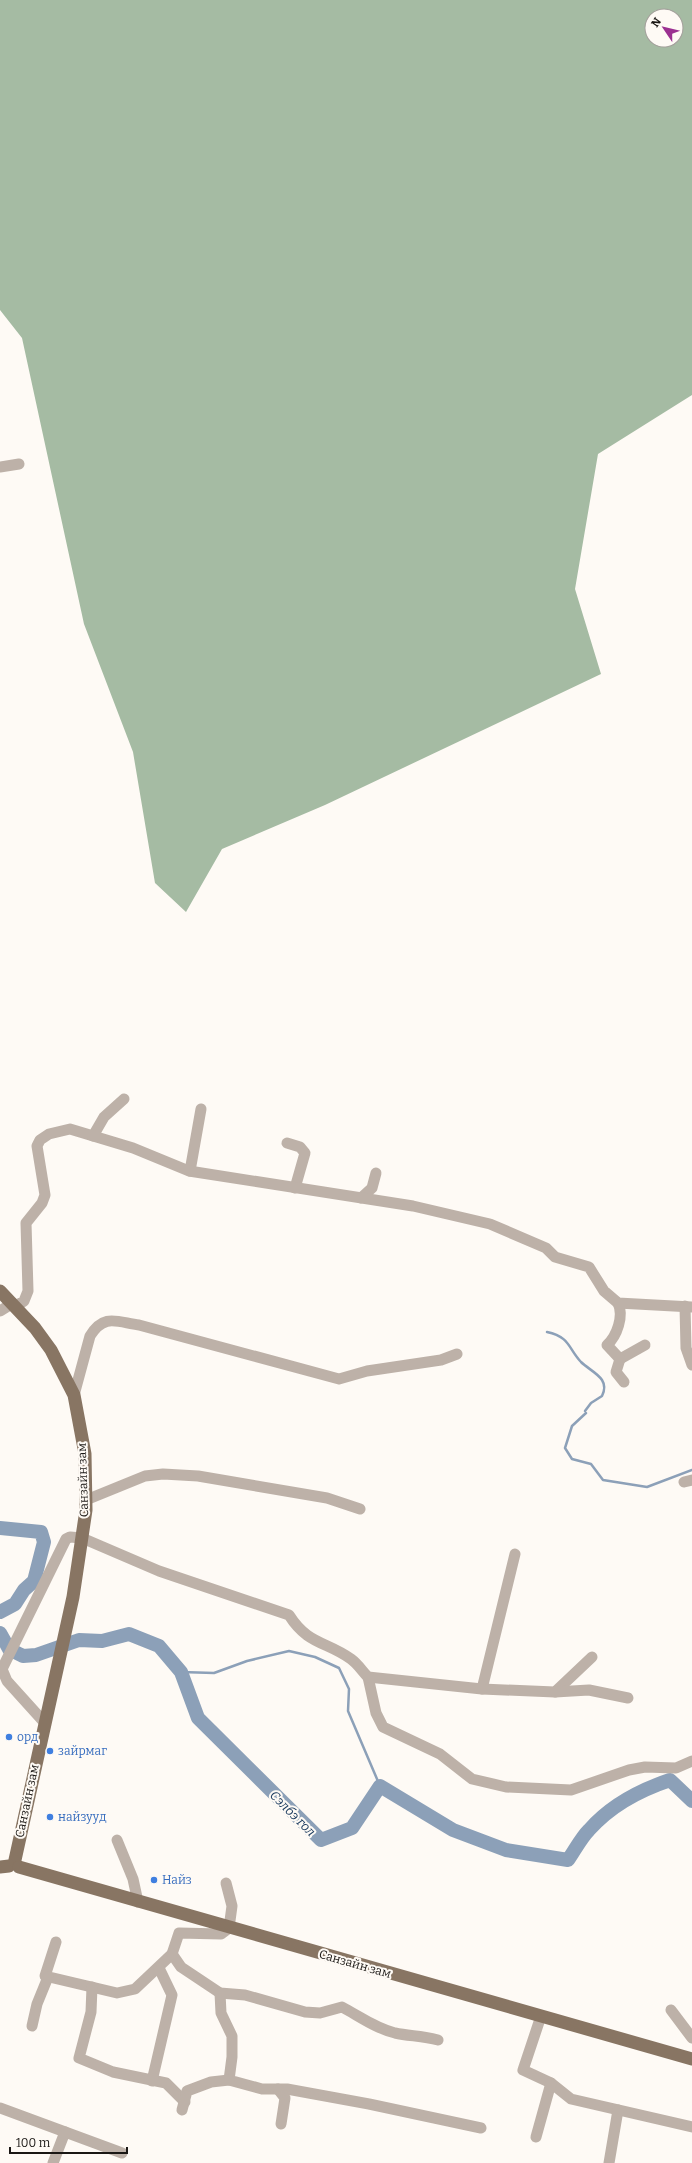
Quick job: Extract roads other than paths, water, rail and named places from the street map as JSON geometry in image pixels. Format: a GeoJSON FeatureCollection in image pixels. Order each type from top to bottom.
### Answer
{"type":"FeatureCollection","features":[{"type":"Feature","properties":{"kind":"main road","name":"Санзайн зам"},"geometry":{"type":"LineString","coordinates":[[0,1291],[36,1328],[51,1350],[74,1395],[84,1454],[86,1500],[82,1538],[72,1597],[11,1865],[692,2059]]}},
{"type":"Feature","properties":{"kind":"street"},"geometry":{"type":"LineString","coordinates":[[0,467],[19,464]]}},
{"type":"Feature","properties":{"kind":"street"},"geometry":{"type":"LineString","coordinates":[[93,1136],[104,1117],[124,1099]]}},
{"type":"Feature","properties":{"kind":"street"},"geometry":{"type":"LineString","coordinates":[[190,1171],[201,1110]]}},
{"type":"Feature","properties":{"kind":"street"},"geometry":{"type":"LineString","coordinates":[[0,1311],[24,1302],[28,1291],[26,1223],[42,1203],[45,1195],[37,1146],[40,1140],[49,1134],[70,1129],[133,1148],[190,1171],[413,1206],[490,1224],[546,1248],[555,1257],[589,1267],[604,1291],[618,1303],[621,1310],[615,1337],[607,1345],[620,1359]]}},
{"type":"Feature","properties":{"kind":"street"},"geometry":{"type":"LineString","coordinates":[[287,1143],[300,1147],[305,1153],[295,1188]]}},
{"type":"Feature","properties":{"kind":"street"},"geometry":{"type":"LineString","coordinates":[[361,1198],[372,1188],[376,1173]]}},
{"type":"Feature","properties":{"kind":"street"},"geometry":{"type":"LineString","coordinates":[[618,1303],[688,1306],[686,1348],[692,1365]]}},
{"type":"Feature","properties":{"kind":"street"},"geometry":{"type":"LineString","coordinates":[[74,1395],[90,1336],[95,1328],[110,1319],[139,1325],[339,1379],[374,1370],[440,1360],[457,1354]]}},
{"type":"Feature","properties":{"kind":"street"},"geometry":{"type":"LineString","coordinates":[[624,1382],[616,1372],[620,1359],[645,1345]]}},
{"type":"Feature","properties":{"kind":"street"},"geometry":{"type":"LineString","coordinates":[[86,1500],[145,1476],[162,1474],[198,1476],[327,1498],[360,1509]]}},
{"type":"Feature","properties":{"kind":"street"},"geometry":{"type":"LineString","coordinates":[[44,1722],[6,1681],[2,1669],[62,1543],[70,1537],[82,1538],[159,1571],[289,1615],[298,1629],[313,1641],[350,1659],[368,1677],[376,1713],[383,1727],[440,1754],[472,1779],[506,1787],[571,1790],[629,1770],[645,1767],[676,1768],[692,1761]]}},
{"type":"Feature","properties":{"kind":"street"},"geometry":{"type":"LineString","coordinates":[[482,1689],[515,1554]]}},
{"type":"Feature","properties":{"kind":"street"},"geometry":{"type":"LineString","coordinates":[[554,1692],[592,1657]]}},
{"type":"Feature","properties":{"kind":"street"},"geometry":{"type":"LineString","coordinates":[[368,1677],[482,1689],[554,1692],[589,1690],[628,1698]]}},
{"type":"Feature","properties":{"kind":"street"},"geometry":{"type":"LineString","coordinates":[[117,1840],[133,1879],[138,1902]]}},
{"type":"Feature","properties":{"kind":"street"},"geometry":{"type":"LineString","coordinates":[[56,1942],[45,1976],[117,1993],[135,1988],[159,1968],[172,1954],[179,1933],[221,1934],[230,1928],[232,1906],[226,1883]]}},
{"type":"Feature","properties":{"kind":"street"},"geometry":{"type":"LineString","coordinates":[[172,1954],[182,1967],[220,1993],[245,1995],[305,2012],[320,2013],[342,2007],[368,2024],[388,2030],[438,2040]]}},
{"type":"Feature","properties":{"kind":"street"},"geometry":{"type":"LineString","coordinates":[[152,2081],[172,1996],[159,1968]]}},
{"type":"Feature","properties":{"kind":"street"},"geometry":{"type":"LineString","coordinates":[[32,2026],[37,2004],[48,1977]]}},
{"type":"Feature","properties":{"kind":"street"},"geometry":{"type":"LineString","coordinates":[[92,1987],[91,2012],[79,2058],[113,2072],[166,2084],[183,2106],[187,2091],[211,2082],[228,2080],[262,2089],[278,2089],[369,2104],[481,2128]]}},
{"type":"Feature","properties":{"kind":"street"},"geometry":{"type":"LineString","coordinates":[[220,1993],[221,2013],[232,2036],[232,2057],[228,2080]]}},
{"type":"Feature","properties":{"kind":"street"},"geometry":{"type":"LineString","coordinates":[[671,2010],[692,2038]]}},
{"type":"Feature","properties":{"kind":"street"},"geometry":{"type":"LineString","coordinates":[[540,2016],[523,2070],[552,2084],[571,2099],[692,2127]]}},
{"type":"Feature","properties":{"kind":"street"},"geometry":{"type":"LineString","coordinates":[[536,2138],[552,2084]]}},
{"type":"Feature","properties":{"kind":"street"},"geometry":{"type":"LineString","coordinates":[[278,2089],[285,2098],[280,2124]]}},
{"type":"Feature","properties":{"kind":"street"},"geometry":{"type":"LineString","coordinates":[[0,2108],[122,2152]]}},
{"type":"Feature","properties":{"kind":"street"},"geometry":{"type":"LineString","coordinates":[[609,2163],[618,2110]]}},
{"type":"Feature","properties":{"kind":"street"},"geometry":{"type":"LineString","coordinates":[[53,2163],[65,2132]]}},
{"type":"Feature","properties":{"kind":"waterway"},"geometry":{"type":"LineString","coordinates":[[547,1332],[555,1334],[564,1340],[581,1362],[599,1376],[604,1384],[602,1396],[591,1403],[585,1411]]}},
{"type":"Feature","properties":{"kind":"waterway"},"geometry":{"type":"LineString","coordinates":[[586,1413],[572,1426],[565,1448],[572,1459],[591,1464],[603,1480],[647,1487],[692,1470]]}},
{"type":"Feature","properties":{"kind":"waterway","name":"Сэлбэ гол"},"geometry":{"type":"LineString","coordinates":[[0,1528],[41,1532],[44,1542],[34,1581],[24,1590],[15,1604],[0,1612]]}},
{"type":"Feature","properties":{"kind":"waterway","name":"Сэлбэ гол"},"geometry":{"type":"LineString","coordinates":[[0,1633],[9,1649],[23,1656],[36,1655],[79,1640],[102,1641],[129,1634],[159,1646],[181,1672],[198,1718],[321,1840],[352,1828],[380,1786],[453,1830],[506,1850],[568,1860],[583,1837],[597,1821],[616,1806],[637,1794],[670,1780],[692,1801]]}},
{"type":"Feature","properties":{"kind":"waterway"},"geometry":{"type":"LineString","coordinates":[[181,1672],[214,1673],[247,1661],[289,1651],[315,1657],[339,1668],[349,1689],[348,1711],[380,1786]]}},
{"type":"Feature","properties":{"kind":"place","name":"орд"},"geometry":{"type":"Point","coordinates":[9,1737]}},
{"type":"Feature","properties":{"kind":"place","name":"зайрмаг"},"geometry":{"type":"Point","coordinates":[50,1751]}},
{"type":"Feature","properties":{"kind":"place","name":"найзууд"},"geometry":{"type":"Point","coordinates":[50,1817]}},
{"type":"Feature","properties":{"kind":"place","name":"Найз"},"geometry":{"type":"Point","coordinates":[154,1880]}}]}
